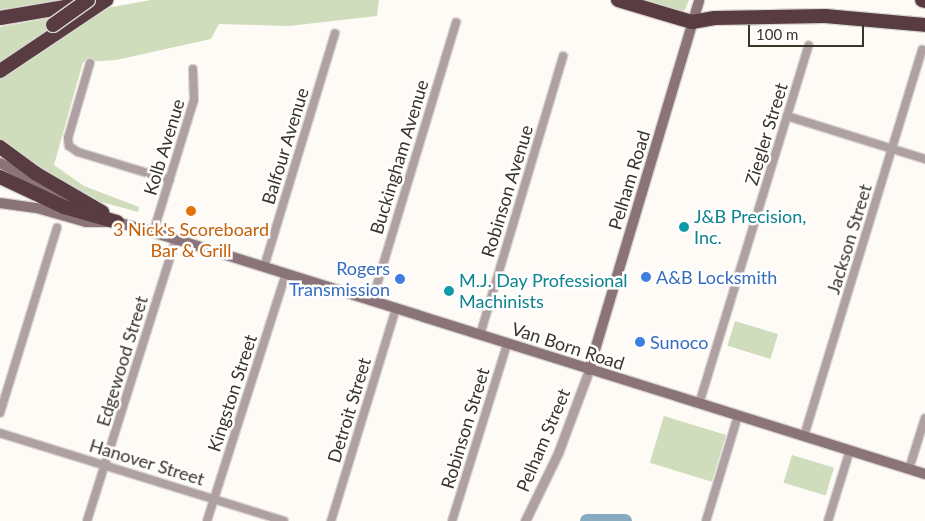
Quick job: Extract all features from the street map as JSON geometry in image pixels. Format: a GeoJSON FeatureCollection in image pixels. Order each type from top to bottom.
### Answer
{"type":"FeatureCollection","features":[{"type":"Feature","properties":{"kind":"highway"},"geometry":{"type":"LineString","coordinates":[[0,70],[88,0]]}},
{"type":"Feature","properties":{"kind":"highway"},"geometry":{"type":"LineString","coordinates":[[0,70],[106,0]]}},
{"type":"Feature","properties":{"kind":"highway"},"geometry":{"type":"LineString","coordinates":[[0,18],[106,0]]}},
{"type":"Feature","properties":{"kind":"highway"},"geometry":{"type":"LineString","coordinates":[[618,0],[692,22],[715,18],[815,16],[925,25]]}},
{"type":"Feature","properties":{"kind":"highway"},"geometry":{"type":"LineString","coordinates":[[0,147],[35,173],[102,212]]}},
{"type":"Feature","properties":{"kind":"highway"},"geometry":{"type":"LineString","coordinates":[[1,173],[64,207],[116,222]]}},
{"type":"Feature","properties":{"kind":"main road","name":"Pelham Road"},"geometry":{"type":"LineString","coordinates":[[589,370],[699,0]]}},
{"type":"Feature","properties":{"kind":"main road","name":"Van Born Road"},"geometry":{"type":"LineString","coordinates":[[1,173],[102,212],[116,222]]}},
{"type":"Feature","properties":{"kind":"main road","name":"Van Born Road"},"geometry":{"type":"LineString","coordinates":[[0,203],[37,208],[86,222],[116,222],[176,239],[925,474]]}},
{"type":"Feature","properties":{"kind":"street","name":"Buckingham Avenue"},"geometry":{"type":"LineString","coordinates":[[372,301],[456,22]]}},
{"type":"Feature","properties":{"kind":"street","name":"Balfour Avenue"},"geometry":{"type":"LineString","coordinates":[[264,267],[335,34]]}},
{"type":"Feature","properties":{"kind":"street","name":"Ziegler Street"},"geometry":{"type":"LineString","coordinates":[[700,404],[808,45]]}},
{"type":"Feature","properties":{"kind":"street","name":"Jackson Street"},"geometry":{"type":"LineString","coordinates":[[804,436],[922,50]]}},
{"type":"Feature","properties":{"kind":"street","name":"Robinson Avenue"},"geometry":{"type":"LineString","coordinates":[[480,335],[563,56]]}},
{"type":"Feature","properties":{"kind":"street"},"geometry":{"type":"LineString","coordinates":[[90,63],[68,138],[69,146],[87,155],[170,180]]}},
{"type":"Feature","properties":{"kind":"street","name":"Kolb Avenue"},"geometry":{"type":"LineString","coordinates":[[153,233],[194,100],[193,69]]}},
{"type":"Feature","properties":{"kind":"street"},"geometry":{"type":"LineString","coordinates":[[787,116],[925,159]]}},
{"type":"Feature","properties":{"kind":"street"},"geometry":{"type":"LineString","coordinates":[[0,413],[57,228]]}},
{"type":"Feature","properties":{"kind":"street","name":"Edgewood Street"},"geometry":{"type":"LineString","coordinates":[[87,521],[176,239]]}},
{"type":"Feature","properties":{"kind":"street","name":"Kingston Street"},"geometry":{"type":"LineString","coordinates":[[207,521],[286,274]]}},
{"type":"Feature","properties":{"kind":"street","name":"Detroit Street"},"geometry":{"type":"LineString","coordinates":[[331,521],[396,309]]}},
{"type":"Feature","properties":{"kind":"street","name":"Robinson Street"},"geometry":{"type":"LineString","coordinates":[[452,521],[507,344]]}},
{"type":"Feature","properties":{"kind":"street","name":"Pelham Street"},"geometry":{"type":"LineString","coordinates":[[525,521],[558,454],[589,370]]}},
{"type":"Feature","properties":{"kind":"street"},"geometry":{"type":"LineString","coordinates":[[706,521],[738,416]]}},
{"type":"Feature","properties":{"kind":"street"},"geometry":{"type":"LineString","coordinates":[[910,469],[925,418]]}},
{"type":"Feature","properties":{"kind":"street","name":"Hanover Street"},"geometry":{"type":"LineString","coordinates":[[0,433],[284,521]]}},
{"type":"Feature","properties":{"kind":"street"},"geometry":{"type":"LineString","coordinates":[[828,521],[850,450]]}},
{"type":"Feature","properties":{"kind":"green space"},"geometry":{"type":"Polygon","coordinates":[[[0,0],[72,0],[0,11],[0,0]]]}},
{"type":"Feature","properties":{"kind":"green space"},"geometry":{"type":"Polygon","coordinates":[[[151,0],[379,0],[377,16],[289,26],[219,24],[211,39],[116,60],[83,62],[54,165],[84,186],[139,207],[138,212],[94,200],[18,155],[0,140],[0,27],[151,0]]]}},
{"type":"Feature","properties":{"kind":"green space"},"geometry":{"type":"Polygon","coordinates":[[[637,0],[689,0],[683,14],[637,0]]]}},
{"type":"Feature","properties":{"kind":"green space"},"geometry":{"type":"Polygon","coordinates":[[[735,321],[778,334],[770,359],[727,346],[735,321]]]}},
{"type":"Feature","properties":{"kind":"green space"},"geometry":{"type":"Polygon","coordinates":[[[664,416],[726,435],[712,482],[650,463],[664,416]]]}},
{"type":"Feature","properties":{"kind":"green space"},"geometry":{"type":"Polygon","coordinates":[[[792,455],[834,468],[826,496],[784,483],[792,455]]]}},
{"type":"Feature","properties":{"kind":"waterway"},"geometry":{"type":"LineString","coordinates":[[587,521],[625,521]]}},
{"type":"Feature","properties":{"kind":"place","name":"3 Nick's Scoreboard Bar & Grill"},"geometry":{"type":"Point","coordinates":[191,211]}},
{"type":"Feature","properties":{"kind":"place","name":"J&B Precision, Inc."},"geometry":{"type":"Point","coordinates":[684,227]}},
{"type":"Feature","properties":{"kind":"place","name":"A&B Locksmith"},"geometry":{"type":"Point","coordinates":[646,277]}},
{"type":"Feature","properties":{"kind":"place","name":"Rogers Transmission"},"geometry":{"type":"Point","coordinates":[400,279]}},
{"type":"Feature","properties":{"kind":"place","name":"M.J. Day Professional Machinists"},"geometry":{"type":"Point","coordinates":[449,291]}},
{"type":"Feature","properties":{"kind":"place","name":"Sunoco"},"geometry":{"type":"Point","coordinates":[640,342]}}]}
